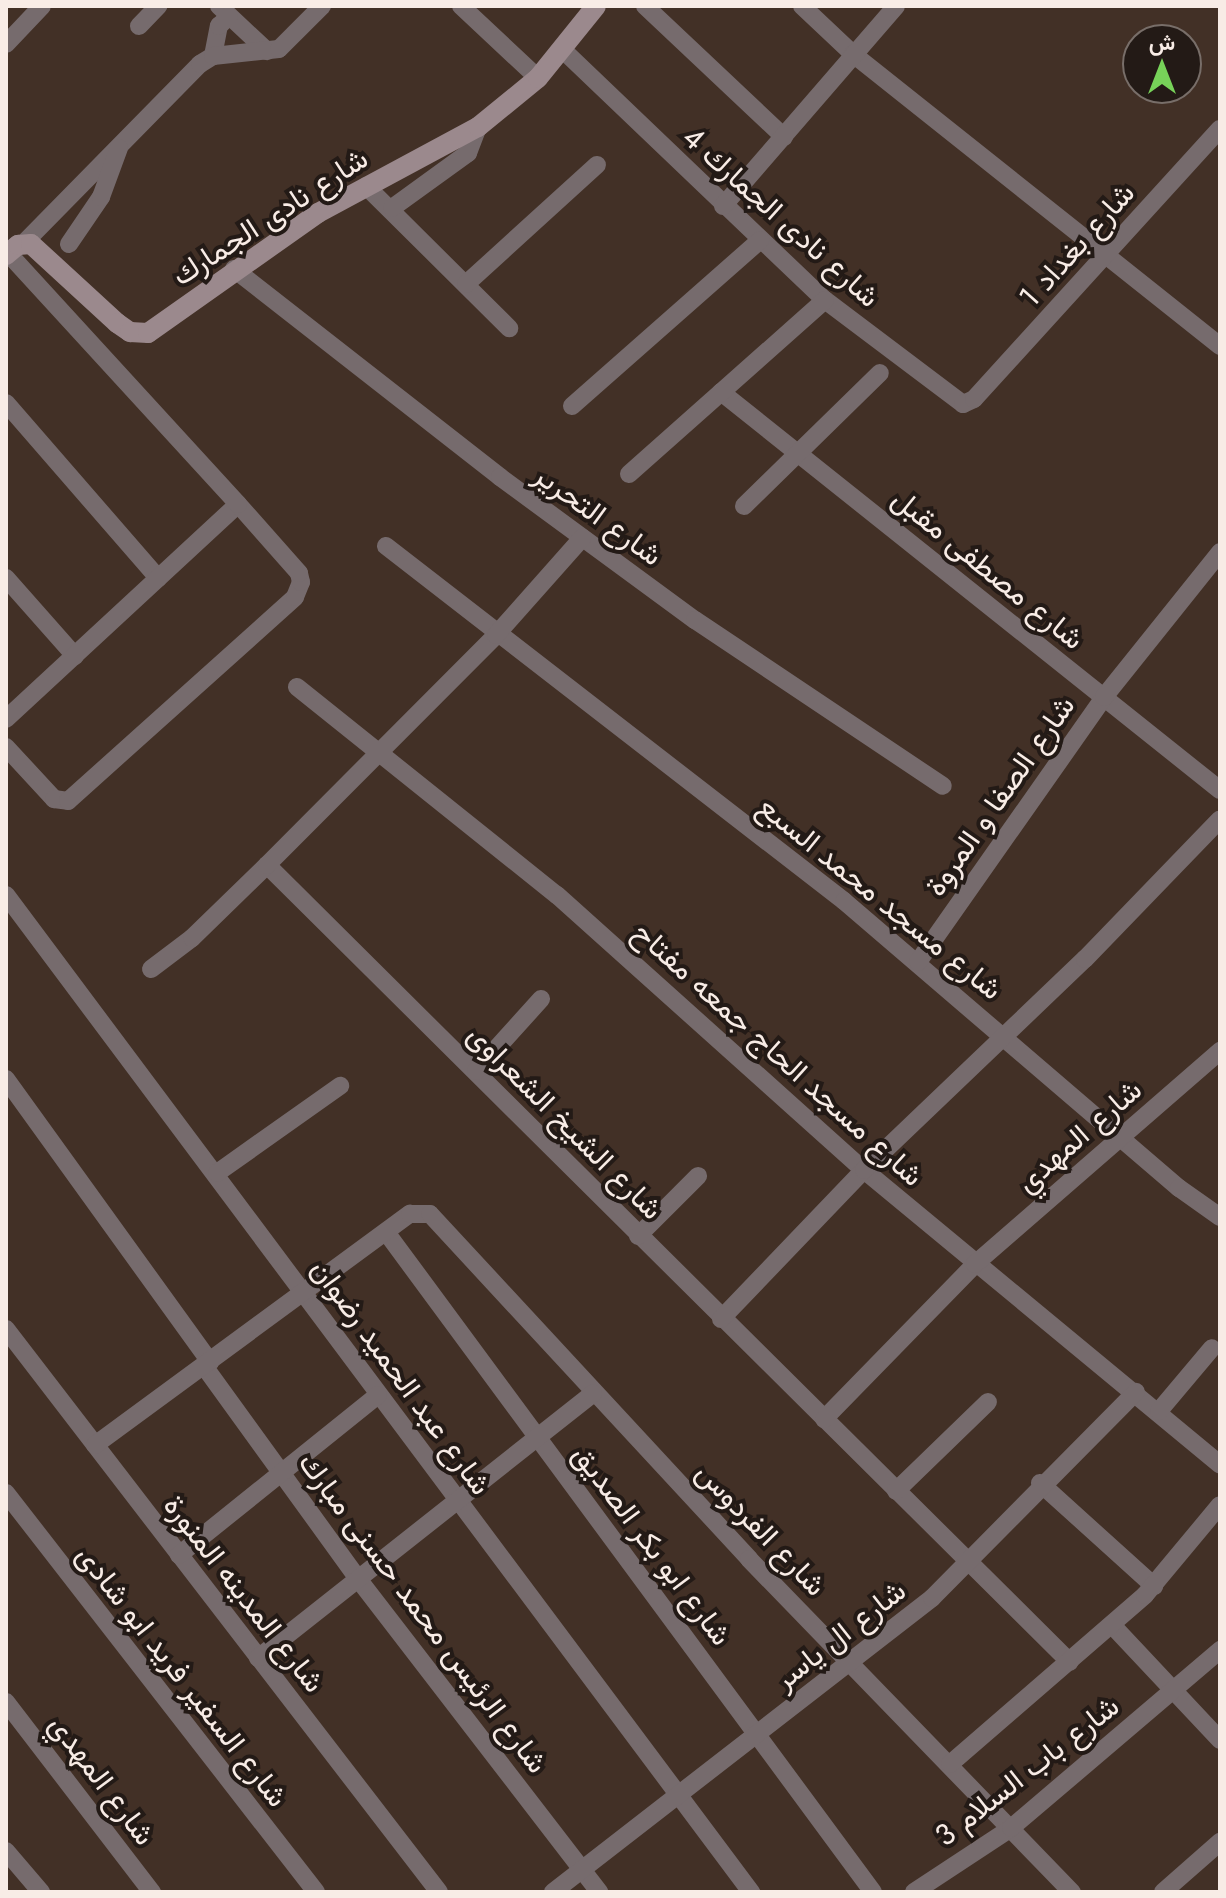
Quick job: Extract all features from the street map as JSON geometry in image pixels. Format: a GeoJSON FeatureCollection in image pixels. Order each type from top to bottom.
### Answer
{"type":"FeatureCollection","features":[{"type":"Feature","properties":{"kind":"street"},"geometry":{"type":"LineString","coordinates":[[6,44],[42,6]]}},
{"type":"Feature","properties":{"kind":"street"},"geometry":{"type":"LineString","coordinates":[[139,26],[158,6]]}},
{"type":"Feature","properties":{"kind":"street"},"geometry":{"type":"LineString","coordinates":[[213,56],[267,51],[289,44],[322,6]]}},
{"type":"Feature","properties":{"kind":"street"},"geometry":{"type":"LineString","coordinates":[[461,6],[538,78]]}},
{"type":"Feature","properties":{"kind":"street","name":"شارع نادى الجمارك"},"geometry":{"type":"LineString","coordinates":[[13,251],[36,247],[130,332],[148,333],[163,325],[234,269],[366,186],[478,127],[538,78],[596,6]]}},
{"type":"Feature","properties":{"kind":"street"},"geometry":{"type":"LineString","coordinates":[[645,6],[784,137]]}},
{"type":"Feature","properties":{"kind":"street"},"geometry":{"type":"LineString","coordinates":[[802,6],[853,54],[1105,257],[1217,339]]}},
{"type":"Feature","properties":{"kind":"street"},"geometry":{"type":"LineString","coordinates":[[723,206],[896,6]]}},
{"type":"Feature","properties":{"kind":"street"},"geometry":{"type":"LineString","coordinates":[[6,747],[54,799],[68,801],[295,597],[299,573],[13,251],[213,56],[224,11],[267,51]]}},
{"type":"Feature","properties":{"kind":"street","name":"شارع نادى الجمارك 4"},"geometry":{"type":"LineString","coordinates":[[563,50],[723,206],[825,300],[957,401],[974,399]]}},
{"type":"Feature","properties":{"kind":"street"},"geometry":{"type":"LineString","coordinates":[[392,208],[459,162],[474,143],[478,127]]}},
{"type":"Feature","properties":{"kind":"street","name":"شارع بغداد 1"},"geometry":{"type":"LineString","coordinates":[[974,399],[1220,129]]}},
{"type":"Feature","properties":{"kind":"street"},"geometry":{"type":"LineString","coordinates":[[69,244],[101,197],[120,144]]}},
{"type":"Feature","properties":{"kind":"street"},"geometry":{"type":"LineString","coordinates":[[466,284],[597,165]]}},
{"type":"Feature","properties":{"kind":"street"},"geometry":{"type":"LineString","coordinates":[[366,186],[392,208],[509,328]]}},
{"type":"Feature","properties":{"kind":"street"},"geometry":{"type":"LineString","coordinates":[[572,406],[760,240]]}},
{"type":"Feature","properties":{"kind":"street","name":"شارع التحرير"},"geometry":{"type":"LineString","coordinates":[[234,269],[582,538],[695,620],[943,786]]}},
{"type":"Feature","properties":{"kind":"street"},"geometry":{"type":"LineString","coordinates":[[629,474],[825,300]]}},
{"type":"Feature","properties":{"kind":"street"},"geometry":{"type":"LineString","coordinates":[[744,506],[880,373]]}},
{"type":"Feature","properties":{"kind":"street","name":"شارع مصطفى مقبل"},"geometry":{"type":"LineString","coordinates":[[721,392],[1220,790]]}},
{"type":"Feature","properties":{"kind":"street"},"geometry":{"type":"LineString","coordinates":[[6,403],[158,578]]}},
{"type":"Feature","properties":{"kind":"street"},"geometry":{"type":"LineString","coordinates":[[6,719],[238,504]]}},
{"type":"Feature","properties":{"kind":"street"},"geometry":{"type":"LineString","coordinates":[[151,969],[192,938],[267,865],[496,635],[582,538]]}},
{"type":"Feature","properties":{"kind":"street","name":"شارع مسجد محمد السبع"},"geometry":{"type":"LineString","coordinates":[[386,546],[918,962],[1220,1217]]}},
{"type":"Feature","properties":{"kind":"street","name":"شارع الصفا و المروة"},"geometry":{"type":"LineString","coordinates":[[918,962],[1104,697],[1220,552]]}},
{"type":"Feature","properties":{"kind":"street"},"geometry":{"type":"LineString","coordinates":[[6,578],[75,656]]}},
{"type":"Feature","properties":{"kind":"street","name":"شارع مسجد الحاج جمعه مفتاح"},"geometry":{"type":"LineString","coordinates":[[297,687],[381,750],[622,951],[864,1170],[975,1264],[1159,1411],[1220,1465]]}},
{"type":"Feature","properties":{"kind":"street"},"geometry":{"type":"LineString","coordinates":[[721,1319],[864,1170],[1006,1036],[1220,819]]}},
{"type":"Feature","properties":{"kind":"street","name":"شارع الشيخ الشعراوى"},"geometry":{"type":"LineString","coordinates":[[267,865],[966,1563],[1070,1662]]}},
{"type":"Feature","properties":{"kind":"street","name":"شارع عبد الحميد رضوان"},"geometry":{"type":"LineString","coordinates":[[6,895],[217,1173],[378,1395],[683,1796],[751,1892]]}},
{"type":"Feature","properties":{"kind":"street"},"geometry":{"type":"LineString","coordinates":[[476,1071],[541,999]]}},
{"type":"Feature","properties":{"kind":"street","name":"شارع المهدي"},"geometry":{"type":"LineString","coordinates":[[975,1264],[1220,1051]]}},
{"type":"Feature","properties":{"kind":"street","name":"شارع الرئيس محمد حسنى مبارك"},"geometry":{"type":"LineString","coordinates":[[6,1079],[359,1580],[599,1892]]}},
{"type":"Feature","properties":{"kind":"street"},"geometry":{"type":"LineString","coordinates":[[217,1173],[340,1086]]}},
{"type":"Feature","properties":{"kind":"street"},"geometry":{"type":"LineString","coordinates":[[638,1236],[698,1176]]}},
{"type":"Feature","properties":{"kind":"street","name":"شارع الفردوس"},"geometry":{"type":"LineString","coordinates":[[386,1232],[410,1214],[438,1219],[593,1393],[1072,1892]]}},
{"type":"Feature","properties":{"kind":"street"},"geometry":{"type":"LineString","coordinates":[[95,1445],[386,1232]]}},
{"type":"Feature","properties":{"kind":"street","name":"شارع ابو بكر الصديق"},"geometry":{"type":"LineString","coordinates":[[386,1232],[873,1892]]}},
{"type":"Feature","properties":{"kind":"street"},"geometry":{"type":"LineString","coordinates":[[824,1419],[975,1264]]}},
{"type":"Feature","properties":{"kind":"street","name":"شارع المدينه المنورة"},"geometry":{"type":"LineString","coordinates":[[6,1329],[439,1892]]}},
{"type":"Feature","properties":{"kind":"street"},"geometry":{"type":"LineString","coordinates":[[1159,1411],[1212,1348]]}},
{"type":"Feature","properties":{"kind":"street","name":"شارع ال ياسر"},"geometry":{"type":"LineString","coordinates":[[553,1892],[683,1796],[851,1664],[966,1563],[1040,1483],[1136,1392]]}},
{"type":"Feature","properties":{"kind":"street"},"geometry":{"type":"LineString","coordinates":[[258,1658],[538,1440],[593,1393]]}},
{"type":"Feature","properties":{"kind":"street"},"geometry":{"type":"LineString","coordinates":[[179,1555],[378,1395]]}},
{"type":"Feature","properties":{"kind":"street"},"geometry":{"type":"LineString","coordinates":[[896,1491],[988,1402]]}},
{"type":"Feature","properties":{"kind":"street"},"geometry":{"type":"LineString","coordinates":[[1040,1483],[1154,1586]]}},
{"type":"Feature","properties":{"kind":"street","name":"شارع السفير فريد ابو شادى"},"geometry":{"type":"LineString","coordinates":[[6,1493],[316,1892]]}},
{"type":"Feature","properties":{"kind":"street"},"geometry":{"type":"LineString","coordinates":[[950,1764],[1154,1586],[1220,1505]]}},
{"type":"Feature","properties":{"kind":"street"},"geometry":{"type":"LineString","coordinates":[[1112,1625],[1220,1740]]}},
{"type":"Feature","properties":{"kind":"street","name":"شارع باب السلام 3"},"geometry":{"type":"LineString","coordinates":[[914,1892],[1011,1828],[1220,1650]]}},
{"type":"Feature","properties":{"kind":"street","name":"شارع المهدي"},"geometry":{"type":"LineString","coordinates":[[6,1702],[152,1892]]}},
{"type":"Feature","properties":{"kind":"street"},"geometry":{"type":"LineString","coordinates":[[1163,1892],[1220,1842]]}},
{"type":"Feature","properties":{"kind":"street"},"geometry":{"type":"LineString","coordinates":[[6,1851],[41,1892]]}}]}
